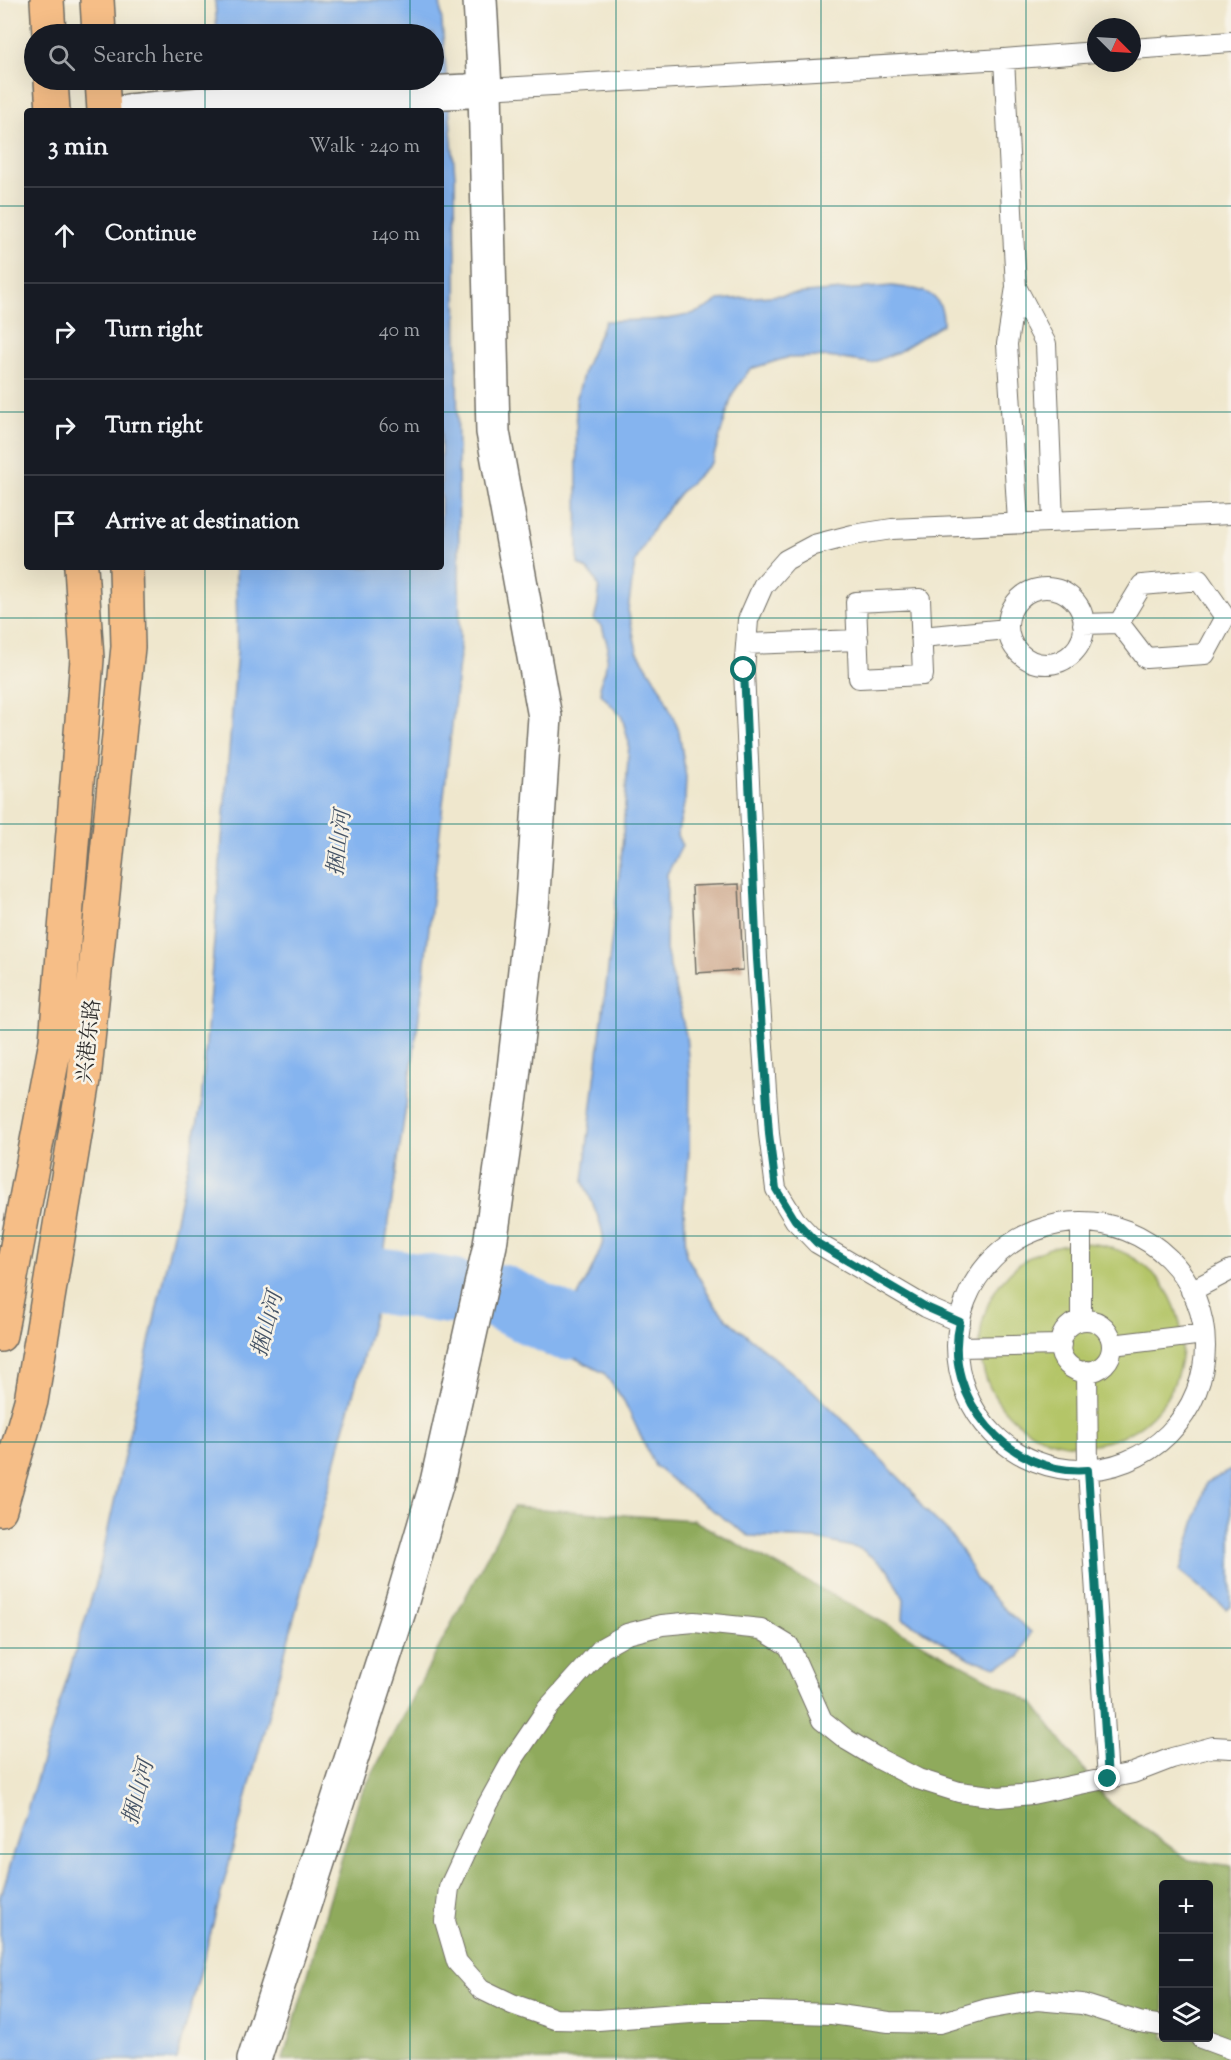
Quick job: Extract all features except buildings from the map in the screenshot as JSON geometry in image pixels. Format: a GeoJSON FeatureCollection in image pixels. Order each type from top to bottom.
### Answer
{"type":"FeatureCollection","features":[{"type":"Feature","properties":{"kind":"main road"},"geometry":{"type":"LineString","coordinates":[[46,0],[48,24]]}},
{"type":"Feature","properties":{"kind":"main road"},"geometry":{"type":"LineString","coordinates":[[97,0],[98,24]]}},
{"type":"Feature","properties":{"kind":"main road"},"geometry":{"type":"LineString","coordinates":[[52,90],[53,108]]}},
{"type":"Feature","properties":{"kind":"main road"},"geometry":{"type":"LineString","coordinates":[[103,90],[104,108]]}},
{"type":"Feature","properties":{"kind":"main road","name":"兴港东路"},"geometry":{"type":"LineString","coordinates":[[0,1335],[56,1041],[87,659],[81,570]]}},
{"type":"Feature","properties":{"kind":"main road","name":"兴港东路"},"geometry":{"type":"LineString","coordinates":[[0,1509],[32,1401],[84,1080],[128,647],[126,570]]}},
{"type":"Feature","properties":{"kind":"street"},"geometry":{"type":"LineString","coordinates":[[254,2060],[399,1611],[437,1482],[490,1245],[511,1096],[532,907],[545,717],[493,432],[476,90],[480,0]]}},
{"type":"Feature","properties":{"kind":"street"},"geometry":{"type":"LineString","coordinates":[[160,108],[214,103],[476,90]]}},
{"type":"Feature","properties":{"kind":"lane"},"geometry":{"type":"LineString","coordinates":[[1141,49],[1231,42]]}},
{"type":"Feature","properties":{"kind":"lane"},"geometry":{"type":"LineString","coordinates":[[476,90],[1087,53]]}},
{"type":"Feature","properties":{"kind":"lane"},"geometry":{"type":"LineString","coordinates":[[1004,59],[1016,287],[1007,344],[1018,522]]}},
{"type":"Feature","properties":{"kind":"lane"},"geometry":{"type":"LineString","coordinates":[[1016,287],[1046,344],[1053,521]]}},
{"type":"Feature","properties":{"kind":"lane"},"geometry":{"type":"LineString","coordinates":[[960,1322],[926,1307],[817,1243],[795,1220],[776,1189],[769,1134],[757,959],[744,670],[748,620],[763,586],[786,560],[814,545],[853,535],[892,529],[1018,522],[1231,514]]}},
{"type":"Feature","properties":{"kind":"lane"},"geometry":{"type":"LineString","coordinates":[[1199,580],[1228,616],[1205,654],[1146,658],[1119,623],[1142,585],[1199,580]]}},
{"type":"Feature","properties":{"kind":"lane"},"geometry":{"type":"LineString","coordinates":[[1039,588],[1051,588],[1071,597],[1078,606],[1083,624],[1081,639],[1076,649],[1068,657],[1045,664],[1033,662],[1013,647],[1007,623],[1017,600],[1039,588]]}},
{"type":"Feature","properties":{"kind":"lane"},"geometry":{"type":"LineString","coordinates":[[920,599],[921,637],[923,675],[859,678],[856,602],[920,599]]}},
{"type":"Feature","properties":{"kind":"lane"},"geometry":{"type":"LineString","coordinates":[[1083,624],[1119,623]]}},
{"type":"Feature","properties":{"kind":"lane"},"geometry":{"type":"LineString","coordinates":[[921,637],[1008,629]]}},
{"type":"Feature","properties":{"kind":"lane"},"geometry":{"type":"LineString","coordinates":[[746,644],[858,640]]}},
{"type":"Feature","properties":{"kind":"lane"},"geometry":{"type":"LineString","coordinates":[[1068,1222],[1081,1222],[1110,1224],[1149,1240],[1180,1269],[1200,1306],[1206,1346],[1200,1386],[1180,1422],[1151,1450],[1114,1467],[1074,1471],[1035,1462],[1000,1441],[974,1410],[959,1372],[957,1332],[969,1292],[994,1257],[1028,1233],[1068,1222]]}},
{"type":"Feature","properties":{"kind":"lane"},"geometry":{"type":"LineString","coordinates":[[1081,1222],[1081,1320]]}},
{"type":"Feature","properties":{"kind":"lane"},"geometry":{"type":"LineString","coordinates":[[1191,1291],[1231,1270]]}},
{"type":"Feature","properties":{"kind":"lane"},"geometry":{"type":"LineString","coordinates":[[1081,1320],[1099,1323],[1111,1336],[1112,1345],[1107,1361],[1094,1370],[1087,1371],[1071,1367],[1062,1354],[1061,1346],[1062,1337],[1067,1329],[1073,1323],[1081,1320]]}},
{"type":"Feature","properties":{"kind":"lane"},"geometry":{"type":"LineString","coordinates":[[1112,1345],[1204,1334]]}},
{"type":"Feature","properties":{"kind":"lane"},"geometry":{"type":"LineString","coordinates":[[958,1347],[1061,1346]]}},
{"type":"Feature","properties":{"kind":"lane"},"geometry":{"type":"LineString","coordinates":[[1087,1371],[1088,1470],[1108,1779]]}},
{"type":"Feature","properties":{"kind":"lane"},"geometry":{"type":"LineString","coordinates":[[1159,2025],[1139,2022],[1082,2004],[1037,2000],[987,2009],[940,2023],[889,2022],[832,2014],[751,2012],[704,2012],[598,2020],[555,2019],[512,2004],[481,1989],[457,1962],[445,1922],[449,1888],[488,1804],[513,1759],[548,1710],[602,1648],[627,1634],[662,1625],[694,1622],[761,1629],[789,1646],[822,1720],[847,1740],[918,1779],[959,1792],[999,1797],[1042,1792],[1133,1773],[1182,1755],[1214,1747],[1231,1748]]}},
{"type":"Feature","properties":{"kind":"lane"},"geometry":{"type":"LineString","coordinates":[[1213,2042],[1231,2049]]}},
{"type":"Feature","properties":{"kind":"green space"},"geometry":{"type":"Polygon","coordinates":[[[1071,1243],[1091,1243],[1110,1247],[1129,1255],[1153,1272],[1174,1305],[1180,1324],[1182,1344],[1180,1364],[1174,1383],[1153,1416],[1129,1433],[1110,1441],[1091,1445],[1071,1445],[1052,1441],[1033,1433],[1009,1416],[992,1392],[984,1373],[980,1354],[980,1334],[984,1315],[992,1296],[1009,1272],[1033,1255],[1052,1247],[1071,1243]]]}},
{"type":"Feature","properties":{"kind":"green space"},"geometry":{"type":"Polygon","coordinates":[[[513,1507],[693,1520],[1033,1703],[1110,1804],[1189,1860],[1231,1866],[1231,2060],[283,2060],[359,1799],[513,1507]]]}},
{"type":"Feature","properties":{"kind":"water"},"geometry":{"type":"Polygon","coordinates":[[[215,0],[440,0],[442,24],[216,24],[215,0]]]}},
{"type":"Feature","properties":{"kind":"water","name":"捆山河"},"geometry":{"type":"Polygon","coordinates":[[[444,47],[455,176],[460,654],[418,1025],[376,1308],[177,2060],[0,2060],[0,1899],[97,1580],[201,1106],[237,650],[236,570],[444,570],[444,108],[222,108],[221,90],[444,90],[444,47]]]}},
{"type":"Feature","properties":{"kind":"water"},"geometry":{"type":"Polygon","coordinates":[[[892,286],[912,288],[928,293],[939,304],[943,324],[898,352],[871,363],[827,357],[786,358],[750,369],[733,393],[712,462],[680,493],[656,524],[635,562],[628,610],[637,651],[662,691],[679,731],[686,777],[685,801],[677,835],[682,846],[667,874],[666,950],[686,1035],[690,1079],[689,1154],[684,1207],[686,1255],[715,1305],[728,1320],[805,1383],[844,1421],[911,1490],[923,1508],[950,1534],[976,1579],[1002,1607],[1031,1632],[1020,1657],[996,1667],[971,1659],[903,1619],[904,1599],[889,1570],[861,1549],[817,1539],[749,1536],[655,1466],[624,1401],[604,1373],[569,1355],[546,1355],[557,1301],[577,1298],[595,1263],[603,1241],[599,1220],[583,1182],[622,850],[629,743],[622,717],[601,694],[600,684],[605,671],[608,647],[602,626],[594,620],[599,595],[598,588],[592,575],[578,564],[576,401],[585,367],[605,321],[679,317],[693,314],[719,300],[892,286]]]}},
{"type":"Feature","properties":{"kind":"water"},"geometry":{"type":"Polygon","coordinates":[[[1231,1470],[1231,1607],[1226,1609],[1180,1571],[1206,1483],[1231,1470]]]}},
{"type":"Feature","properties":{"kind":"waterway"},"geometry":{"type":"LineString","coordinates":[[289,1267],[450,1291]]}},
{"type":"Feature","properties":{"kind":"waterway"},"geometry":{"type":"LineString","coordinates":[[499,1297],[564,1327]]}},
{"type":"Feature","properties":{"kind":"route"},"geometry":{"type":"LineString","coordinates":[[744,670],[757,959],[769,1134],[776,1189],[795,1220],[817,1243],[926,1307],[960,1322],[957,1332],[959,1372],[974,1410],[1000,1441],[1035,1462],[1074,1471],[1088,1470],[1108,1779]]}}]}
